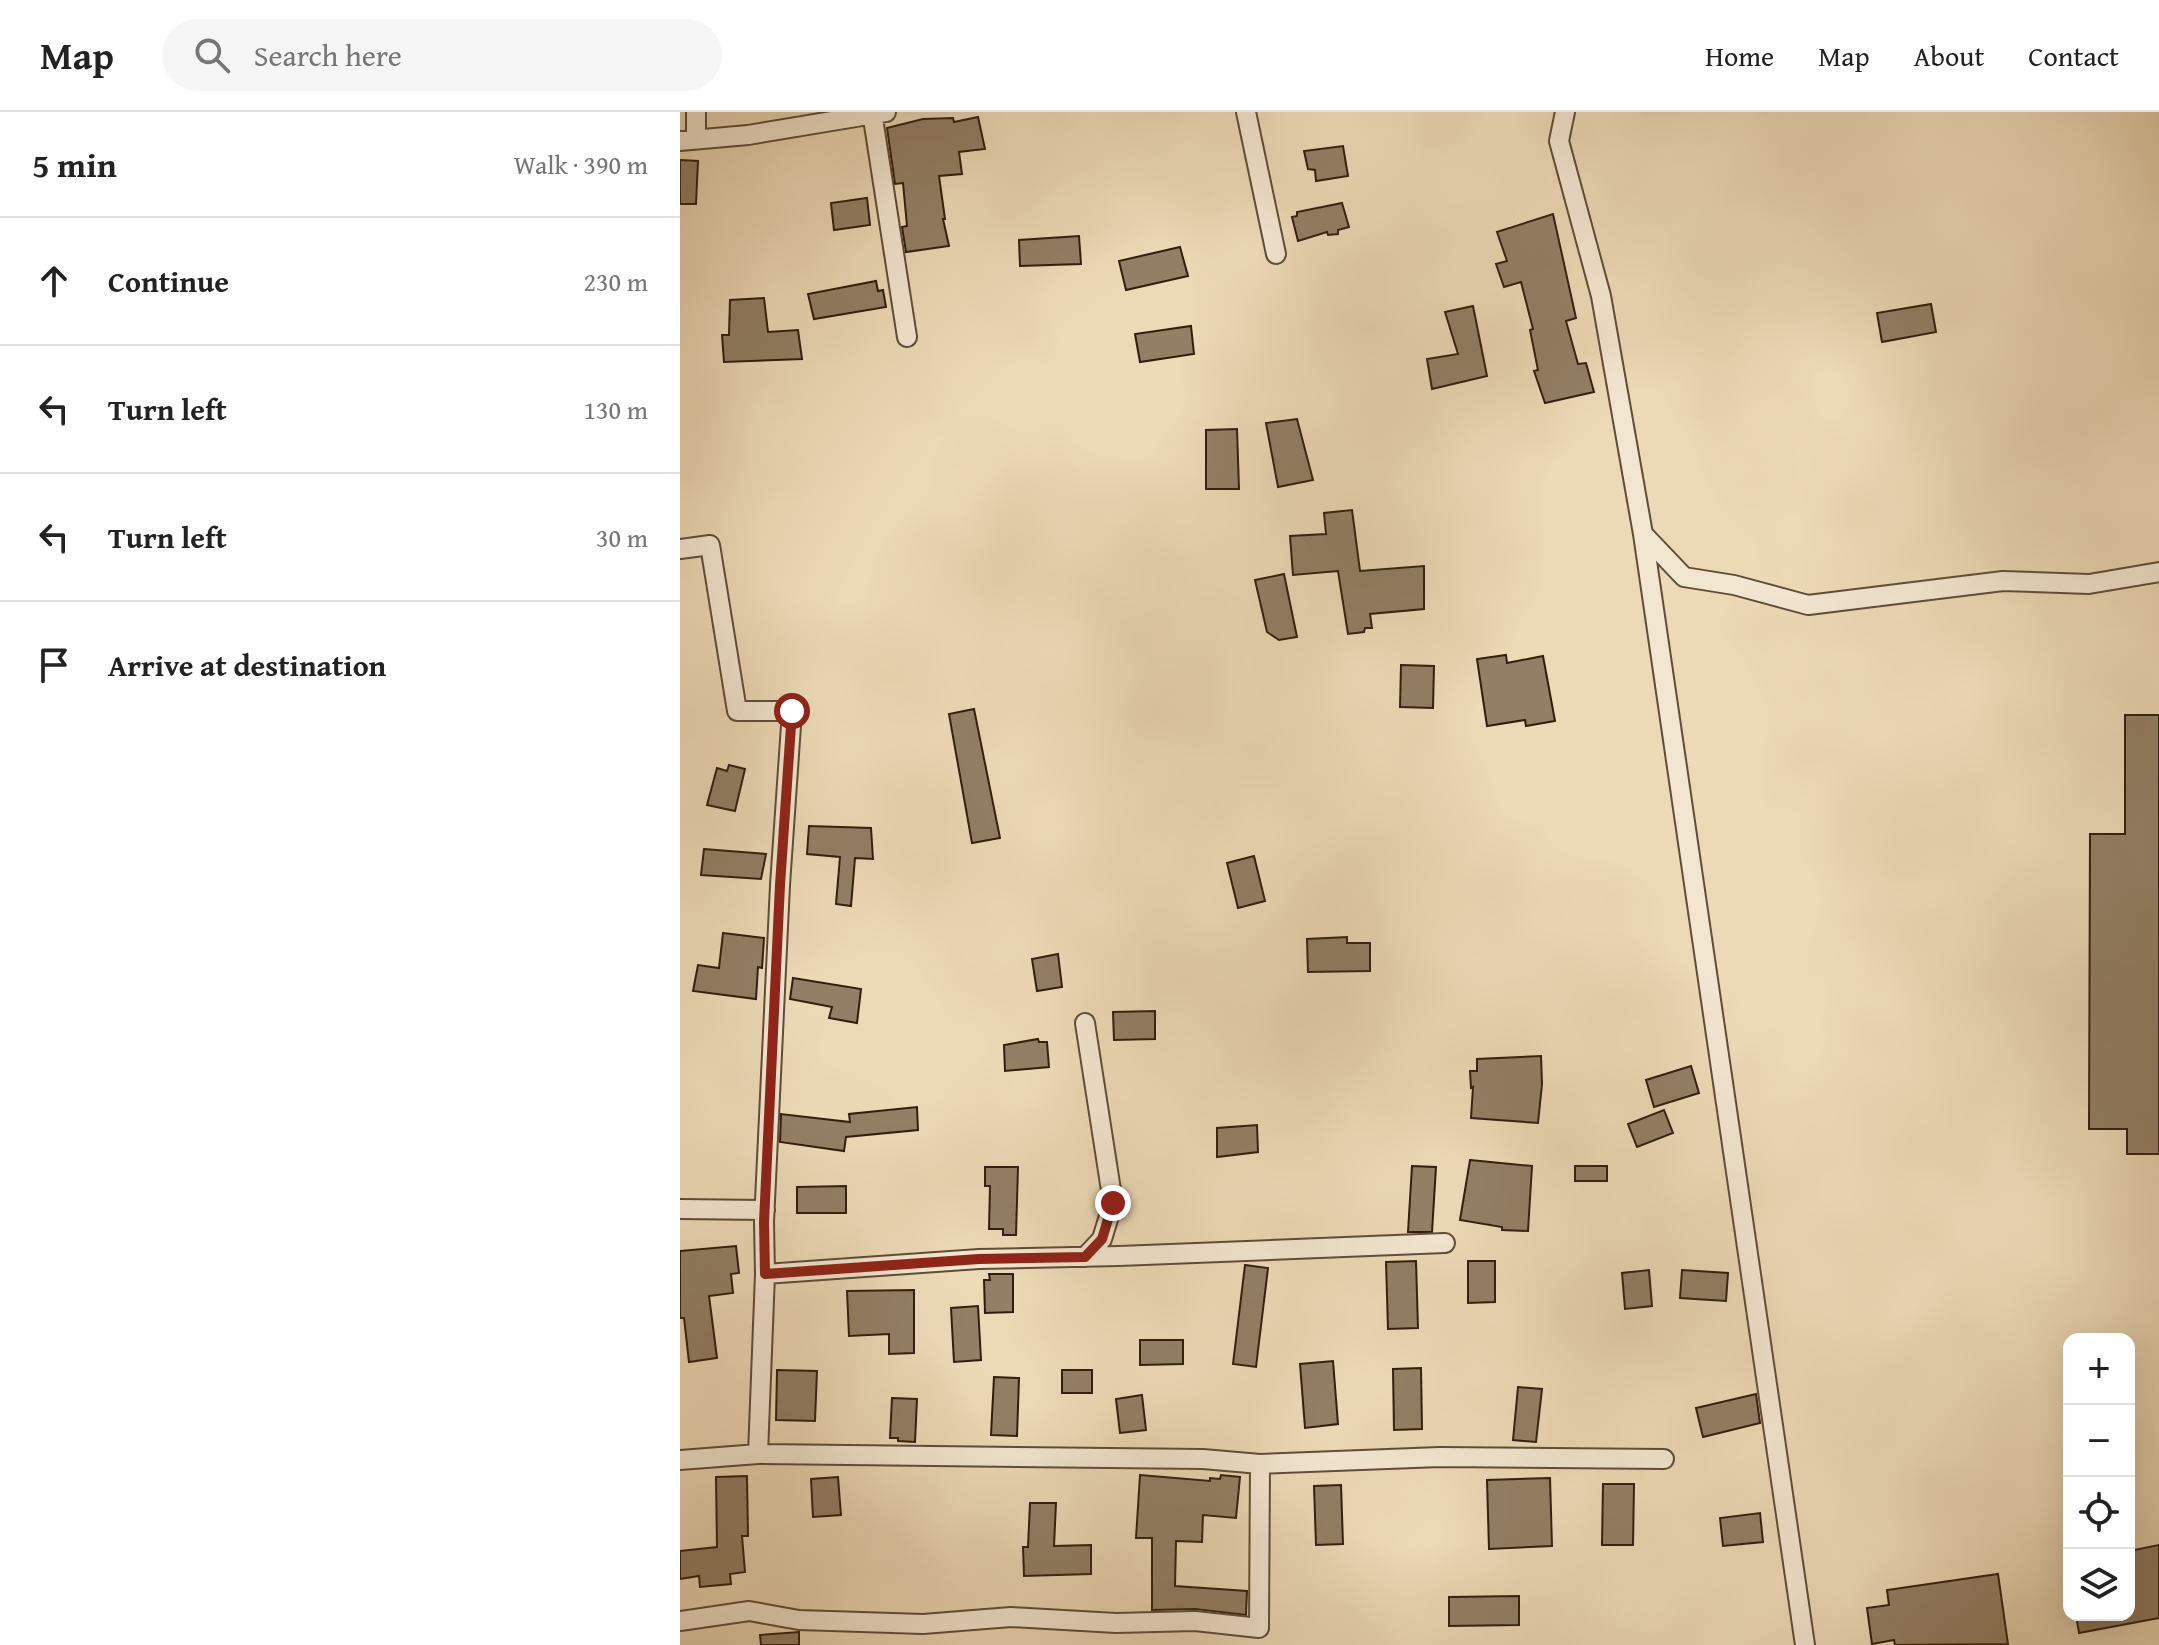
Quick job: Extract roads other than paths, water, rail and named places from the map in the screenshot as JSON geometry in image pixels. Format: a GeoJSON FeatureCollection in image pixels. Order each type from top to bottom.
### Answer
{"type":"FeatureCollection","features":[{"type":"Feature","properties":{"kind":"street"},"geometry":{"type":"LineString","coordinates":[[696,112],[688,140],[748,135],[877,113],[907,337]]}},
{"type":"Feature","properties":{"kind":"street"},"geometry":{"type":"LineString","coordinates":[[1246,112],[1276,254]]}},
{"type":"Feature","properties":{"kind":"street"},"geometry":{"type":"LineString","coordinates":[[1565,112],[1559,141],[1601,296],[1643,534],[1805,1645]]}},
{"type":"Feature","properties":{"kind":"street"},"geometry":{"type":"LineString","coordinates":[[1643,534],[1684,577],[1734,585],[1808,605],[2003,581],[2089,584],[2159,572]]}},
{"type":"Feature","properties":{"kind":"street"},"geometry":{"type":"LineString","coordinates":[[680,549],[710,545],[737,711],[792,711],[780,885],[765,1210],[758,1454]]}},
{"type":"Feature","properties":{"kind":"street"},"geometry":{"type":"LineString","coordinates":[[1085,1023],[1113,1203],[1102,1239],[1085,1257]]}},
{"type":"Feature","properties":{"kind":"street"},"geometry":{"type":"LineString","coordinates":[[680,1209],[765,1210]]}},
{"type":"Feature","properties":{"kind":"street"},"geometry":{"type":"LineString","coordinates":[[765,1274],[979,1259],[1445,1243]]}},
{"type":"Feature","properties":{"kind":"street"},"geometry":{"type":"LineString","coordinates":[[680,1460],[758,1454],[1203,1459],[1260,1464],[1440,1457],[1664,1459]]}},
{"type":"Feature","properties":{"kind":"street"},"geometry":{"type":"LineString","coordinates":[[680,1621],[749,1611],[799,1620],[923,1624],[1011,1617],[1116,1623],[1195,1621],[1258,1637],[1260,1464]]}}]}
